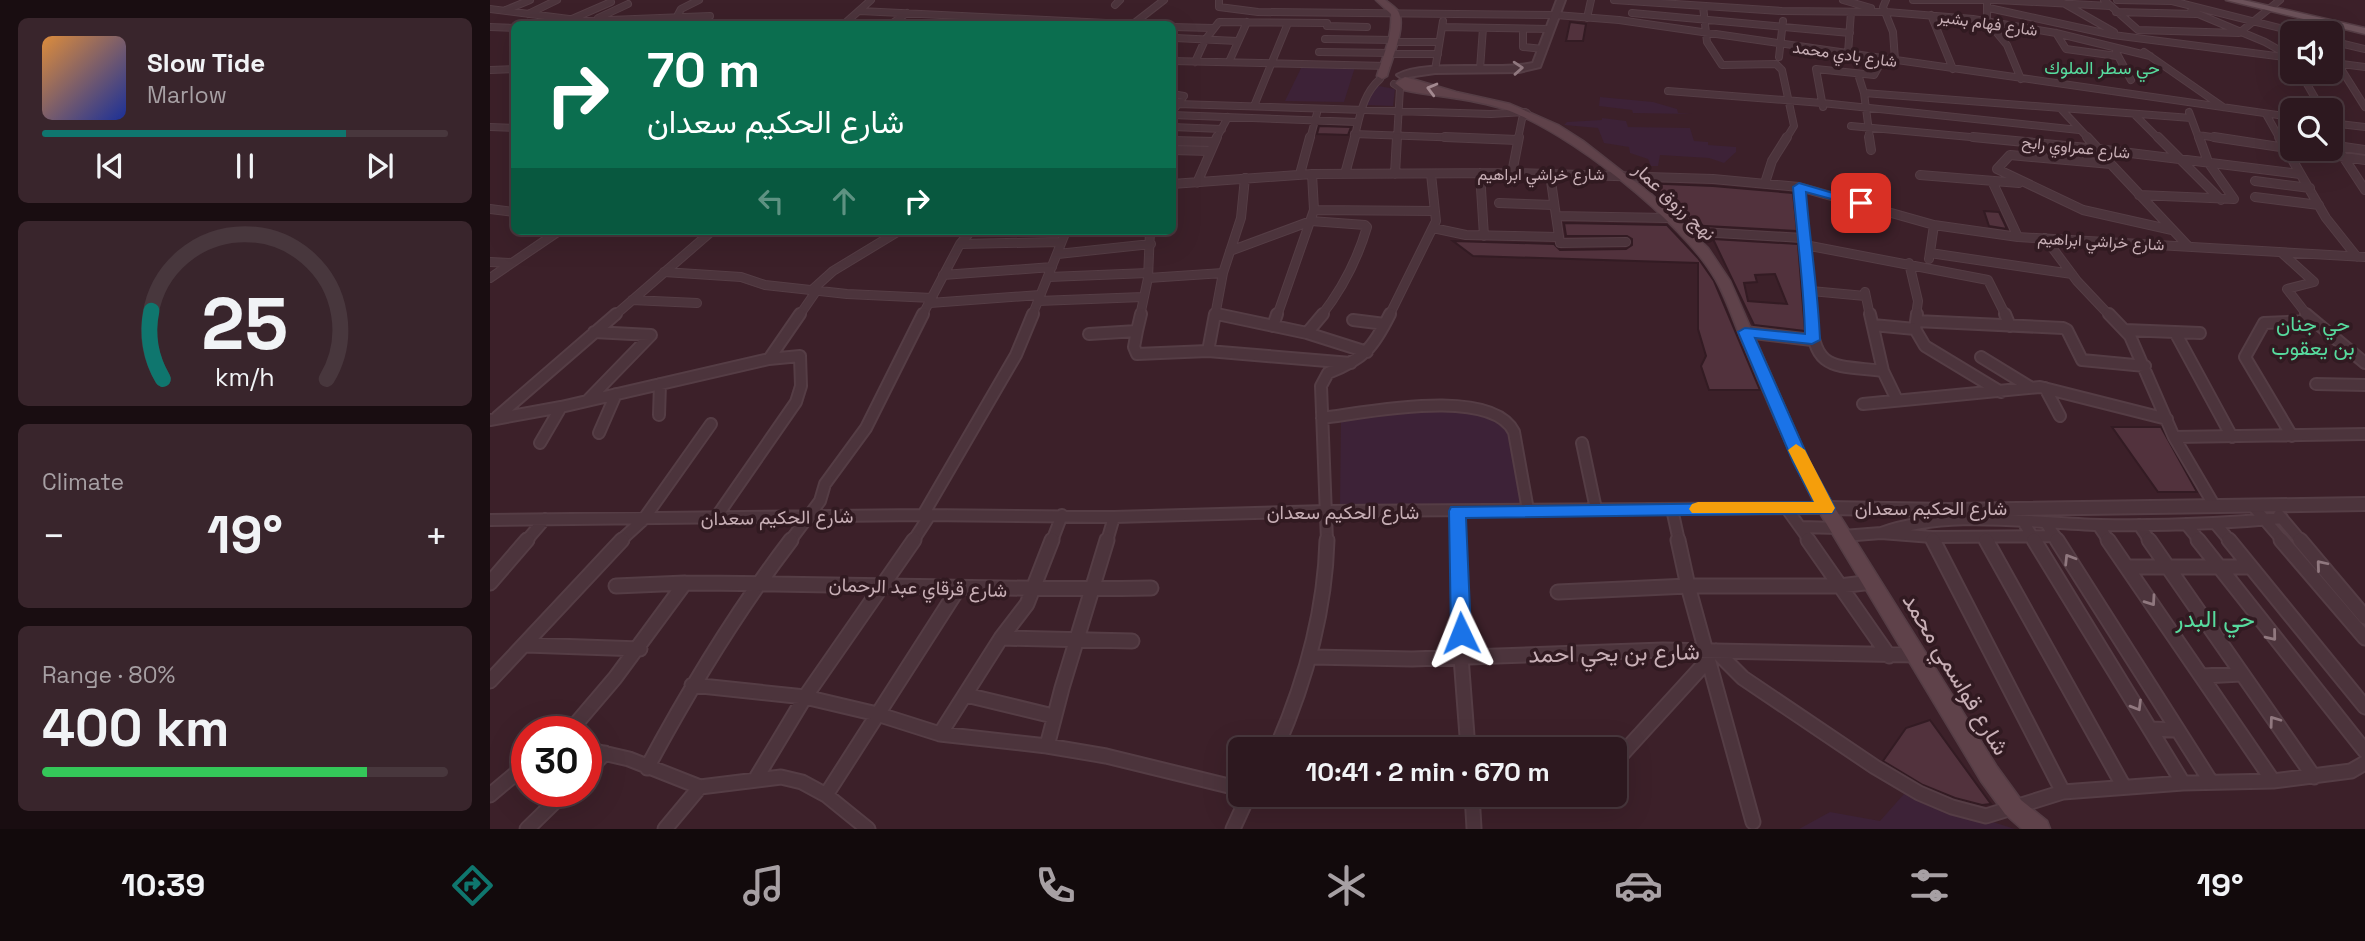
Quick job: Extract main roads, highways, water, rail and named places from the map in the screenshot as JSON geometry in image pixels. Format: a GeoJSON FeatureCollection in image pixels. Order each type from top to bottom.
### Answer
{"type":"FeatureCollection","features":[{"type":"Feature","properties":{"kind":"main road","name":"نهج رزوق عمار"},"geometry":{"type":"LineString","coordinates":[[1380,0],[1395,13],[1394,41],[1383,74],[1399,79],[1408,88],[1483,100],[1526,113],[1579,143],[1684,231],[1703,251],[1723,281],[1801,462],[1826,508]]}},
{"type":"Feature","properties":{"kind":"main road"},"geometry":{"type":"LineString","coordinates":[[2231,0],[2274,5]]}},
{"type":"Feature","properties":{"kind":"main road"},"geometry":{"type":"LineString","coordinates":[[2244,0],[2274,5],[2365,29]]}},
{"type":"Feature","properties":{"kind":"main road","name":"شارع قواسمي محمد"},"geometry":{"type":"LineString","coordinates":[[1826,508],[1989,774],[2014,807],[2039,829]]}},
{"type":"Feature","properties":{"kind":"district","name":"حي سطر الملوك"},"geometry":{"type":"Point","coordinates":[2102,68]}},
{"type":"Feature","properties":{"kind":"district","name":"حي جنان بن يعقوب"},"geometry":{"type":"Point","coordinates":[2313,336]}},
{"type":"Feature","properties":{"kind":"district","name":"حي البدر"},"geometry":{"type":"Point","coordinates":[2215,619]}}]}
